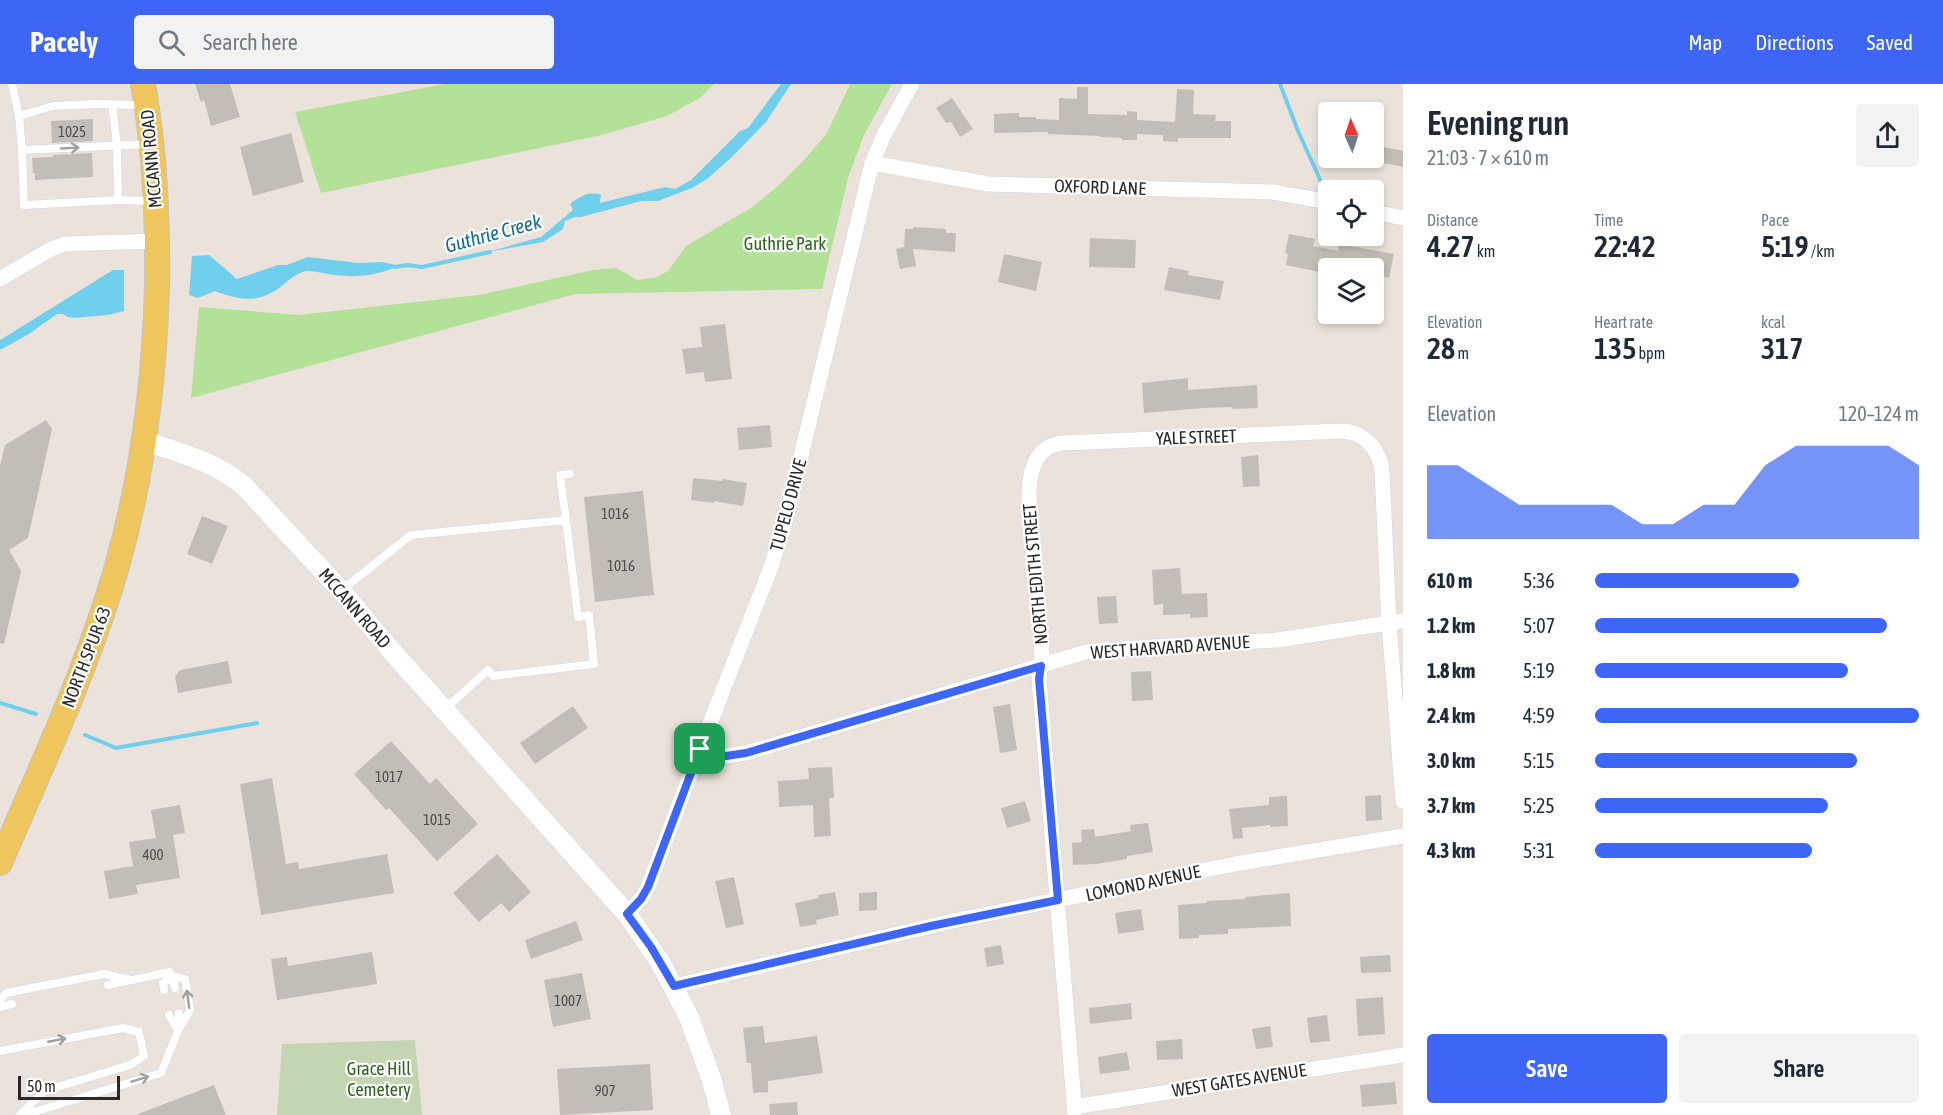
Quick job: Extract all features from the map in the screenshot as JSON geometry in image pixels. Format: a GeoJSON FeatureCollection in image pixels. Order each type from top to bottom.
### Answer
{"type":"FeatureCollection","features":[{"type":"Feature","properties":{"kind":"main road","name":"MCCANN ROAD"},"geometry":{"type":"LineString","coordinates":[[145,94],[156,201],[157,241],[156,328],[145,441]]}},
{"type":"Feature","properties":{"kind":"main road","name":"NORTH SPUR 63"},"geometry":{"type":"LineString","coordinates":[[0,863],[95,636],[122,547],[145,441]]}},
{"type":"Feature","properties":{"kind":"street","name":"TUPELO DRIVE"},"geometry":{"type":"LineString","coordinates":[[627,914],[641,899],[648,887],[771,567],[783,530],[872,163],[884,135],[912,84]]}},
{"type":"Feature","properties":{"kind":"street","name":"OXFORD LANE"},"geometry":{"type":"LineString","coordinates":[[872,163],[988,184],[1273,192],[1318,200]]}},
{"type":"Feature","properties":{"kind":"street"},"geometry":{"type":"LineString","coordinates":[[1384,214],[1403,218]]}},
{"type":"Feature","properties":{"kind":"street"},"geometry":{"type":"LineString","coordinates":[[0,279],[51,249],[65,244],[157,241]]}},
{"type":"Feature","properties":{"kind":"street","name":"YALE STREET"},"geometry":{"type":"LineString","coordinates":[[1033,465],[1042,450],[1063,443],[1347,431],[1358,434],[1367,440],[1377,454],[1382,470],[1396,622]]}},
{"type":"Feature","properties":{"kind":"street","name":"MCCANN ROAD"},"geometry":{"type":"LineString","coordinates":[[145,441],[207,463],[237,480],[341,591],[444,710],[605,887],[651,947],[674,986],[702,1050],[720,1115]]}},
{"type":"Feature","properties":{"kind":"street","name":"NORTH EDITH STREET"},"geometry":{"type":"LineString","coordinates":[[1033,465],[1029,496],[1042,654],[1039,679],[1075,1111]]}},
{"type":"Feature","properties":{"kind":"street","name":"WEST HARVARD AVENUE"},"geometry":{"type":"LineString","coordinates":[[700,749],[726,756],[746,753],[1095,651],[1277,640],[1396,622]]}},
{"type":"Feature","properties":{"kind":"street"},"geometry":{"type":"LineString","coordinates":[[1396,622],[1403,801]]}},
{"type":"Feature","properties":{"kind":"street","name":"LOMOND AVENUE"},"geometry":{"type":"LineString","coordinates":[[674,986],[931,926],[1235,864],[1403,836]]}},
{"type":"Feature","properties":{"kind":"street","name":"WEST GATES AVENUE"},"geometry":{"type":"LineString","coordinates":[[1075,1111],[1403,1055]]}},
{"type":"Feature","properties":{"kind":"lane"},"geometry":{"type":"LineString","coordinates":[[12,84],[19,116],[24,205],[118,200],[156,201]]}},
{"type":"Feature","properties":{"kind":"lane"},"geometry":{"type":"LineString","coordinates":[[19,116],[53,106],[112,104],[145,94]]}},
{"type":"Feature","properties":{"kind":"lane"},"geometry":{"type":"LineString","coordinates":[[112,104],[117,145],[118,200]]}},
{"type":"Feature","properties":{"kind":"lane"},"geometry":{"type":"LineString","coordinates":[[22,150],[151,144]]}},
{"type":"Feature","properties":{"kind":"lane"},"geometry":{"type":"LineString","coordinates":[[444,710],[488,670],[493,676],[594,664],[589,615],[578,617],[560,475],[570,474]]}},
{"type":"Feature","properties":{"kind":"lane"},"geometry":{"type":"LineString","coordinates":[[341,591],[411,536],[566,520]]}},
{"type":"Feature","properties":{"kind":"lane"},"geometry":{"type":"LineString","coordinates":[[108,985],[170,972],[175,988]]}},
{"type":"Feature","properties":{"kind":"lane"},"geometry":{"type":"LineString","coordinates":[[0,1000],[6,993],[104,974],[131,980]]}},
{"type":"Feature","properties":{"kind":"lane"},"geometry":{"type":"LineString","coordinates":[[22,1115],[161,1073],[178,1031],[190,1010],[185,979],[172,976],[163,982],[164,990]]}},
{"type":"Feature","properties":{"kind":"lane"},"geometry":{"type":"LineString","coordinates":[[0,1007],[12,1005]]}},
{"type":"Feature","properties":{"kind":"lane"},"geometry":{"type":"LineString","coordinates":[[178,1031],[179,1013]]}},
{"type":"Feature","properties":{"kind":"lane"},"geometry":{"type":"LineString","coordinates":[[169,1015],[178,1031]]}},
{"type":"Feature","properties":{"kind":"lane"},"geometry":{"type":"LineString","coordinates":[[0,1051],[123,1028],[139,1032],[144,1056],[130,1065],[44,1091],[22,1115]]}},
{"type":"Feature","properties":{"kind":"green space"},"geometry":{"type":"Polygon","coordinates":[[[445,84],[714,84],[700,98],[667,116],[602,135],[321,193],[295,112],[445,84]]]}},
{"type":"Feature","properties":{"kind":"green space","name":"Guthrie Park"},"geometry":{"type":"Polygon","coordinates":[[[850,84],[892,84],[864,135],[848,178],[822,289],[576,294],[191,398],[199,307],[299,315],[479,295],[593,270],[616,268],[637,280],[657,277],[668,271],[686,246],[751,208],[777,187],[804,160],[827,133],[850,84]]]}},
{"type":"Feature","properties":{"kind":"green space","name":"Grace Hill Cemetery"},"geometry":{"type":"Polygon","coordinates":[[[415,1040],[422,1115],[277,1115],[282,1044],[415,1040]]]}},
{"type":"Feature","properties":{"kind":"water"},"geometry":{"type":"Polygon","coordinates":[[[781,84],[791,84],[766,122],[732,157],[707,179],[692,188],[658,201],[641,201],[575,217],[565,221],[563,229],[543,242],[488,252],[541,237],[573,210],[570,204],[585,195],[601,195],[600,203],[665,187],[675,189],[691,180],[740,131],[748,128],[781,84]]]}},
{"type":"Feature","properties":{"kind":"water"},"geometry":{"type":"Polygon","coordinates":[[[209,255],[237,279],[308,257],[358,263],[383,262],[399,266],[383,272],[360,276],[305,271],[259,298],[234,297],[215,291],[198,298],[189,295],[192,256],[209,255]]]}},
{"type":"Feature","properties":{"kind":"water"},"geometry":{"type":"Polygon","coordinates":[[[113,270],[124,270],[124,311],[74,318],[57,314],[29,334],[0,350],[0,340],[113,270]]]}},
{"type":"Feature","properties":{"kind":"building"},"geometry":{"type":"Polygon","coordinates":[[[195,84],[230,84],[240,117],[211,126],[204,100],[201,102],[195,84]]]}},
{"type":"Feature","properties":{"kind":"building"},"geometry":{"type":"Polygon","coordinates":[[[1077,87],[1088,87],[1088,114],[1127,115],[1127,111],[1137,112],[1137,120],[1175,122],[1177,89],[1194,90],[1193,114],[1216,115],[1215,121],[1231,121],[1231,138],[1178,138],[1178,142],[1163,141],[1163,135],[1137,134],[1137,140],[1122,140],[1122,138],[1100,136],[1048,134],[1048,132],[994,133],[994,114],[1019,113],[1019,117],[1059,120],[1059,98],[1077,99],[1077,87]]]}},
{"type":"Feature","properties":{"kind":"building"},"geometry":{"type":"Polygon","coordinates":[[[952,98],[973,129],[960,137],[951,122],[946,123],[936,108],[952,98]]]}},
{"type":"Feature","properties":{"kind":"building"},"geometry":{"type":"Polygon","coordinates":[[[93,119],[93,141],[52,143],[51,121],[93,119]]]}},
{"type":"Feature","properties":{"kind":"building"},"geometry":{"type":"Polygon","coordinates":[[[291,133],[304,182],[253,196],[240,147],[291,133]]]}},
{"type":"Feature","properties":{"kind":"building"},"geometry":{"type":"Polygon","coordinates":[[[1384,147],[1403,151],[1403,167],[1384,163],[1384,147]]]}},
{"type":"Feature","properties":{"kind":"building"},"geometry":{"type":"Polygon","coordinates":[[[92,153],[93,177],[35,180],[32,158],[92,153]]]}},
{"type":"Feature","properties":{"kind":"building"},"geometry":{"type":"Polygon","coordinates":[[[914,227],[946,229],[946,233],[956,233],[955,252],[913,249],[916,266],[900,269],[896,249],[904,247],[905,229],[914,227]]]}},
{"type":"Feature","properties":{"kind":"building"},"geometry":{"type":"Polygon","coordinates":[[[1289,234],[1315,239],[1313,246],[1338,251],[1339,246],[1350,246],[1394,254],[1389,278],[1384,277],[1384,258],[1318,258],[1318,272],[1286,265],[1288,254],[1285,253],[1289,234]]]}},
{"type":"Feature","properties":{"kind":"building"},"geometry":{"type":"Polygon","coordinates":[[[1090,238],[1136,240],[1135,268],[1089,267],[1090,238]]]}},
{"type":"Feature","properties":{"kind":"building"},"geometry":{"type":"Polygon","coordinates":[[[1004,254],[1042,262],[1036,291],[998,282],[1004,254]]]}},
{"type":"Feature","properties":{"kind":"building"},"geometry":{"type":"Polygon","coordinates":[[[1169,267],[1189,271],[1188,275],[1224,281],[1220,300],[1164,290],[1169,267]]]}},
{"type":"Feature","properties":{"kind":"building"},"geometry":{"type":"Polygon","coordinates":[[[725,324],[732,379],[705,382],[704,372],[686,374],[682,349],[702,347],[700,327],[725,324]]]}},
{"type":"Feature","properties":{"kind":"building"},"geometry":{"type":"Polygon","coordinates":[[[1188,378],[1188,390],[1257,385],[1258,408],[1204,408],[1144,413],[1142,383],[1188,378]]]}},
{"type":"Feature","properties":{"kind":"building"},"geometry":{"type":"Polygon","coordinates":[[[46,420],[52,429],[28,538],[9,550],[21,571],[4,644],[0,643],[0,466],[5,445],[46,420]]]}},
{"type":"Feature","properties":{"kind":"building"},"geometry":{"type":"Polygon","coordinates":[[[770,425],[772,447],[739,450],[737,428],[770,425]]]}},
{"type":"Feature","properties":{"kind":"building"},"geometry":{"type":"Polygon","coordinates":[[[1258,455],[1260,486],[1243,487],[1241,457],[1258,455]]]}},
{"type":"Feature","properties":{"kind":"building"},"geometry":{"type":"Polygon","coordinates":[[[693,478],[747,483],[743,506],[691,500],[693,478]]]}},
{"type":"Feature","properties":{"kind":"building"},"geometry":{"type":"Polygon","coordinates":[[[643,491],[654,595],[595,602],[584,497],[643,491]]]}},
{"type":"Feature","properties":{"kind":"building"},"geometry":{"type":"Polygon","coordinates":[[[202,516],[228,526],[212,564],[187,554],[202,516]]]}},
{"type":"Feature","properties":{"kind":"building"},"geometry":{"type":"Polygon","coordinates":[[[1180,568],[1182,594],[1207,593],[1208,617],[1190,618],[1190,614],[1163,615],[1163,604],[1154,605],[1152,570],[1180,568]]]}},
{"type":"Feature","properties":{"kind":"building"},"geometry":{"type":"Polygon","coordinates":[[[1116,596],[1118,623],[1099,624],[1097,597],[1116,596]]]}},
{"type":"Feature","properties":{"kind":"building"},"geometry":{"type":"Polygon","coordinates":[[[228,661],[232,683],[178,693],[175,677],[180,670],[228,661]]]}},
{"type":"Feature","properties":{"kind":"building"},"geometry":{"type":"Polygon","coordinates":[[[1151,671],[1153,700],[1132,701],[1131,672],[1151,671]]]}},
{"type":"Feature","properties":{"kind":"building"},"geometry":{"type":"Polygon","coordinates":[[[1010,704],[1017,750],[1000,753],[993,707],[1010,704]]]}},
{"type":"Feature","properties":{"kind":"building"},"geometry":{"type":"Polygon","coordinates":[[[573,706],[588,728],[535,764],[520,743],[573,706]]]}},
{"type":"Feature","properties":{"kind":"building"},"geometry":{"type":"Polygon","coordinates":[[[391,741],[430,784],[436,778],[478,824],[437,861],[389,808],[386,810],[354,774],[391,741]]]}},
{"type":"Feature","properties":{"kind":"building"},"geometry":{"type":"Polygon","coordinates":[[[832,767],[834,798],[829,798],[831,836],[814,837],[813,805],[779,807],[778,781],[809,779],[808,768],[832,767]]]}},
{"type":"Feature","properties":{"kind":"building"},"geometry":{"type":"Polygon","coordinates":[[[272,778],[286,864],[298,862],[299,869],[387,854],[394,893],[261,915],[240,784],[272,778]]]}},
{"type":"Feature","properties":{"kind":"building"},"geometry":{"type":"Polygon","coordinates":[[[1381,795],[1382,820],[1366,821],[1365,796],[1381,795]]]}},
{"type":"Feature","properties":{"kind":"building"},"geometry":{"type":"Polygon","coordinates":[[[1287,796],[1288,826],[1242,828],[1243,838],[1233,839],[1229,809],[1269,805],[1269,797],[1287,796]]]}},
{"type":"Feature","properties":{"kind":"building"},"geometry":{"type":"Polygon","coordinates":[[[1025,801],[1031,821],[1007,828],[1001,808],[1025,801]]]}},
{"type":"Feature","properties":{"kind":"building"},"geometry":{"type":"Polygon","coordinates":[[[180,805],[185,833],[173,835],[180,878],[136,885],[138,894],[109,899],[104,871],[133,866],[129,842],[156,838],[151,810],[180,805]]]}},
{"type":"Feature","properties":{"kind":"building"},"geometry":{"type":"Polygon","coordinates":[[[1148,823],[1153,852],[1127,856],[1127,859],[1073,865],[1072,843],[1082,842],[1081,830],[1094,829],[1095,837],[1131,831],[1130,825],[1148,823]]]}},
{"type":"Feature","properties":{"kind":"building"},"geometry":{"type":"Polygon","coordinates":[[[497,854],[531,892],[509,912],[501,903],[479,922],[453,893],[497,854]]]}},
{"type":"Feature","properties":{"kind":"building"},"geometry":{"type":"Polygon","coordinates":[[[734,877],[744,924],[726,928],[715,881],[734,877]]]}},
{"type":"Feature","properties":{"kind":"building"},"geometry":{"type":"Polygon","coordinates":[[[835,892],[839,915],[816,920],[817,924],[800,927],[795,903],[835,892]]]}},
{"type":"Feature","properties":{"kind":"building"},"geometry":{"type":"Polygon","coordinates":[[[877,892],[877,910],[859,911],[859,893],[877,892]]]}},
{"type":"Feature","properties":{"kind":"building"},"geometry":{"type":"Polygon","coordinates":[[[1290,893],[1291,926],[1228,929],[1228,934],[1199,935],[1199,938],[1179,939],[1178,905],[1290,893]]]}},
{"type":"Feature","properties":{"kind":"building"},"geometry":{"type":"Polygon","coordinates":[[[1141,909],[1144,930],[1118,934],[1115,913],[1141,909]]]}},
{"type":"Feature","properties":{"kind":"building"},"geometry":{"type":"Polygon","coordinates":[[[576,921],[583,940],[531,959],[525,940],[576,921]]]}},
{"type":"Feature","properties":{"kind":"building"},"geometry":{"type":"Polygon","coordinates":[[[1001,945],[1004,964],[987,967],[984,948],[1001,945]]]}},
{"type":"Feature","properties":{"kind":"building"},"geometry":{"type":"Polygon","coordinates":[[[372,952],[377,984],[277,1000],[271,959],[287,957],[288,966],[372,952]]]}},
{"type":"Feature","properties":{"kind":"building"},"geometry":{"type":"Polygon","coordinates":[[[1390,955],[1391,972],[1361,973],[1360,957],[1390,955]]]}},
{"type":"Feature","properties":{"kind":"building"},"geometry":{"type":"Polygon","coordinates":[[[582,973],[591,1019],[553,1027],[544,980],[582,973]]]}},
{"type":"Feature","properties":{"kind":"building"},"geometry":{"type":"Polygon","coordinates":[[[1383,997],[1385,1034],[1358,1036],[1356,999],[1383,997]]]}},
{"type":"Feature","properties":{"kind":"building"},"geometry":{"type":"Polygon","coordinates":[[[1131,1003],[1132,1019],[1090,1024],[1089,1008],[1131,1003]]]}},
{"type":"Feature","properties":{"kind":"building"},"geometry":{"type":"Polygon","coordinates":[[[1327,1015],[1330,1041],[1310,1043],[1307,1018],[1327,1015]]]}},
{"type":"Feature","properties":{"kind":"building"},"geometry":{"type":"Polygon","coordinates":[[[763,1026],[765,1043],[817,1036],[823,1073],[768,1081],[768,1092],[753,1093],[751,1063],[747,1063],[743,1028],[763,1026]]]}},
{"type":"Feature","properties":{"kind":"building"},"geometry":{"type":"Polygon","coordinates":[[[1270,1026],[1273,1047],[1256,1049],[1252,1029],[1270,1026]]]}},
{"type":"Feature","properties":{"kind":"building"},"geometry":{"type":"Polygon","coordinates":[[[1182,1039],[1183,1059],[1157,1060],[1156,1041],[1182,1039]]]}},
{"type":"Feature","properties":{"kind":"building"},"geometry":{"type":"Polygon","coordinates":[[[1127,1052],[1130,1070],[1100,1074],[1098,1057],[1127,1052]]]}},
{"type":"Feature","properties":{"kind":"building"},"geometry":{"type":"Polygon","coordinates":[[[650,1064],[653,1110],[560,1115],[557,1069],[650,1064]]]}},
{"type":"Feature","properties":{"kind":"building"},"geometry":{"type":"Polygon","coordinates":[[[1395,1082],[1397,1104],[1362,1107],[1360,1085],[1395,1082]]]}},
{"type":"Feature","properties":{"kind":"building"},"geometry":{"type":"Polygon","coordinates":[[[214,1085],[226,1115],[138,1114],[214,1085]]]}},
{"type":"Feature","properties":{"kind":"building"},"geometry":{"type":"Polygon","coordinates":[[[797,1102],[798,1115],[770,1115],[769,1104],[797,1102]]]}},
{"type":"Feature","properties":{"kind":"waterway"},"geometry":{"type":"LineString","coordinates":[[1280,84],[1320,180]]}},
{"type":"Feature","properties":{"kind":"waterway","name":"Guthrie Creek"},"geometry":{"type":"LineString","coordinates":[[395,267],[407,265],[422,267],[490,252]]}},
{"type":"Feature","properties":{"kind":"waterway"},"geometry":{"type":"LineString","coordinates":[[0,703],[36,714]]}},
{"type":"Feature","properties":{"kind":"waterway"},"geometry":{"type":"LineString","coordinates":[[85,735],[116,748],[257,723]]}},
{"type":"Feature","properties":{"kind":"route"},"geometry":{"type":"LineString","coordinates":[[1041,666],[1039,679],[1058,900],[953,921],[674,986],[651,947],[627,914],[641,899],[648,887],[700,749],[726,756],[746,753],[1041,666]]}}]}
